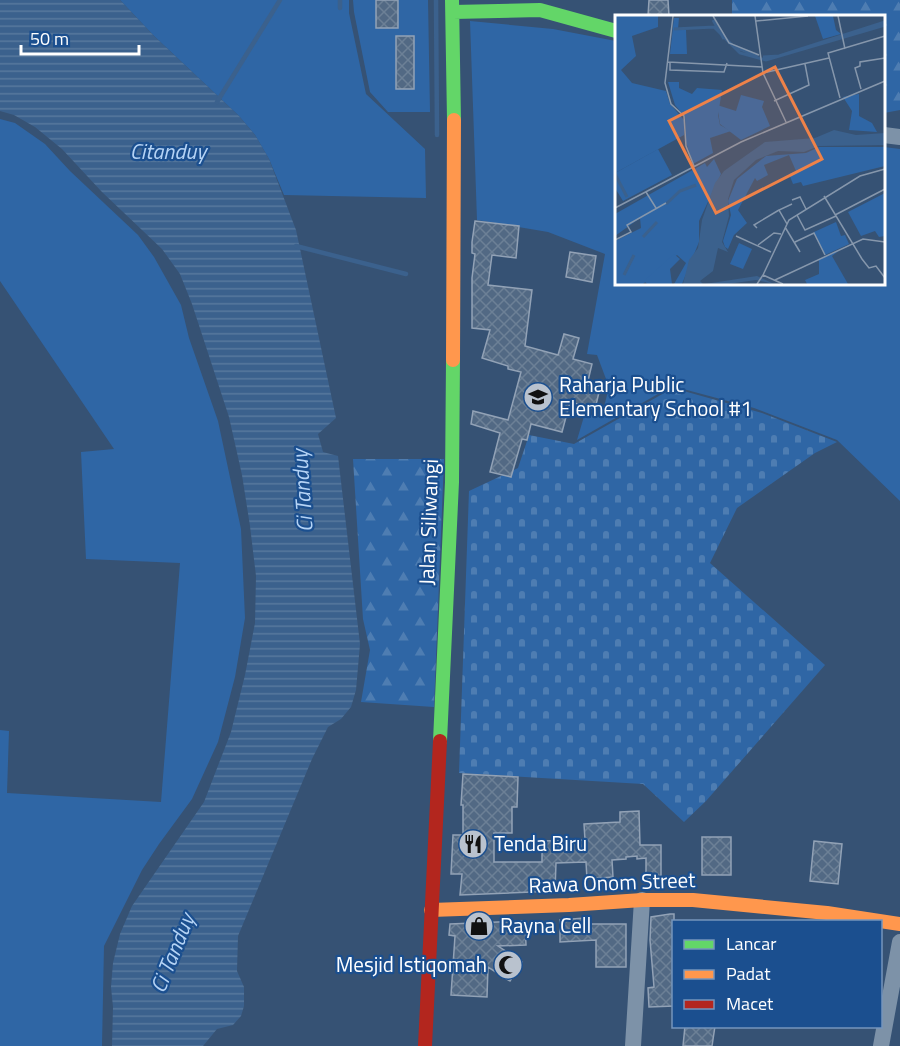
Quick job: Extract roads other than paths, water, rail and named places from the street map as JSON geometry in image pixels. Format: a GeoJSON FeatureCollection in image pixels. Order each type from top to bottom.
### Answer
{"type":"FeatureCollection","features":[{"type":"Feature","properties":{"kind":"main road"},"geometry":{"type":"LineString","coordinates":[[452,6],[540,10],[615,31]]}},
{"type":"Feature","properties":{"kind":"main road","name":"Jalan Siliwangi"},"geometry":{"type":"LineString","coordinates":[[425,1046],[452,482],[455,191],[452,6]]}},
{"type":"Feature","properties":{"kind":"main road","name":"Rawa Onom Street"},"geometry":{"type":"LineString","coordinates":[[431,910],[642,900],[693,900],[827,913],[873,920]]}},
{"type":"Feature","properties":{"kind":"main road","name":"Rawa Onom Street"},"geometry":{"type":"LineString","coordinates":[[882,921],[900,924]]}},
{"type":"Feature","properties":{"kind":"street"},"geometry":{"type":"LineString","coordinates":[[885,135],[900,137]]}},
{"type":"Feature","properties":{"kind":"street"},"geometry":{"type":"LineString","coordinates":[[633,1046],[642,900]]}},
{"type":"Feature","properties":{"kind":"street"},"geometry":{"type":"LineString","coordinates":[[881,1046],[900,942]]}},
{"type":"Feature","properties":{"kind":"water","name":"Citanduy"},"geometry":{"type":"Polygon","coordinates":[[[0,0],[120,0],[154,36],[239,116],[255,135],[269,159],[296,230],[336,418],[318,434],[323,452],[338,456],[360,644],[356,690],[351,707],[341,719],[328,727],[312,759],[238,936],[237,971],[244,987],[244,1006],[241,1016],[233,1025],[217,1029],[203,1046],[112,1046],[111,987],[113,963],[120,934],[132,906],[204,802],[231,732],[255,623],[256,576],[242,475],[229,417],[180,274],[162,249],[102,192],[62,149],[35,127],[14,115],[0,111],[0,0]]]}},
{"type":"Feature","properties":{"kind":"waterway"},"geometry":{"type":"LineString","coordinates":[[217,102],[280,0]]}},
{"type":"Feature","properties":{"kind":"waterway"},"geometry":{"type":"LineString","coordinates":[[340,0],[340,8]]}},
{"type":"Feature","properties":{"kind":"waterway"},"geometry":{"type":"LineString","coordinates":[[436,0],[437,135]]}},
{"type":"Feature","properties":{"kind":"waterway"},"geometry":{"type":"LineString","coordinates":[[296,246],[406,274]]}},
{"type":"Feature","properties":{"kind":"place","name":"Raharja Public Elementary School #1"},"geometry":{"type":"Point","coordinates":[538,397]}},
{"type":"Feature","properties":{"kind":"place","name":"Tenda Biru"},"geometry":{"type":"Point","coordinates":[473,844]}},
{"type":"Feature","properties":{"kind":"place","name":"Rayna Cell"},"geometry":{"type":"Point","coordinates":[479,926]}},
{"type":"Feature","properties":{"kind":"place","name":"Mesjid Istiqomah"},"geometry":{"type":"Point","coordinates":[508,965]}},
{"type":"Feature","properties":{"kind":"water label","name":"Ci Tanduy"},"geometry":{"type":"Point","coordinates":[302,491]}},
{"type":"Feature","properties":{"kind":"water label","name":"Ci Tanduy"},"geometry":{"type":"Point","coordinates":[172,953]}}]}
